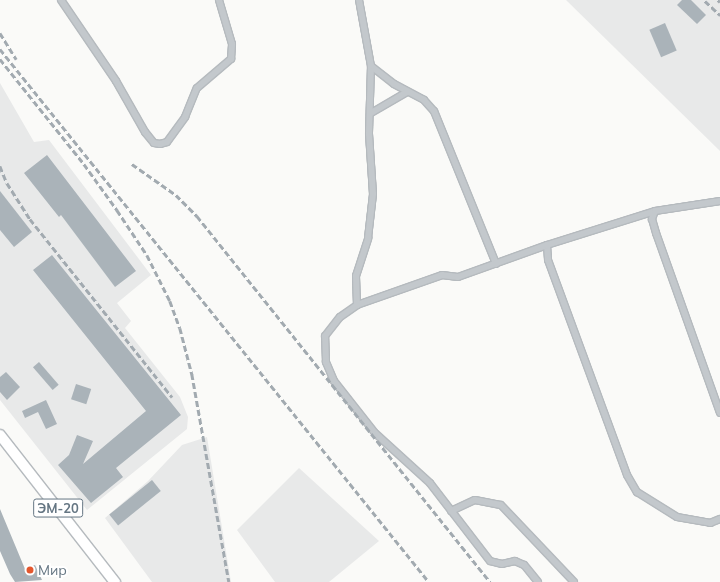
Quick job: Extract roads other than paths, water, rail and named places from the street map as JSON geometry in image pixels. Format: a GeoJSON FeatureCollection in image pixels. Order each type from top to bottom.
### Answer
{"type":"FeatureCollection","features":[{"type":"Feature","properties":{"kind":"main road","name":"ЭМ-20"},"geometry":{"type":"LineString","coordinates":[[0,435],[115,582]]}},
{"type":"Feature","properties":{"kind":"street"},"geometry":{"type":"LineString","coordinates":[[61,0],[116,81],[145,132],[154,143],[160,144],[167,142],[185,117],[197,88],[231,58],[232,44],[219,0]]}},
{"type":"Feature","properties":{"kind":"street"},"geometry":{"type":"LineString","coordinates":[[357,305],[356,276],[368,238],[373,194],[369,133],[371,113],[371,66],[359,0]]}},
{"type":"Feature","properties":{"kind":"street"},"geometry":{"type":"LineString","coordinates":[[371,66],[407,92],[424,100],[434,111],[496,264]]}},
{"type":"Feature","properties":{"kind":"street"},"geometry":{"type":"LineString","coordinates":[[371,113],[407,92]]}},
{"type":"Feature","properties":{"kind":"street"},"geometry":{"type":"LineString","coordinates":[[538,582],[524,565],[515,561],[502,564],[490,561],[430,483],[375,433],[334,381],[326,362],[325,336],[340,317],[357,305],[442,275],[458,277],[547,245],[655,211],[720,202]]}},
{"type":"Feature","properties":{"kind":"street"},"geometry":{"type":"LineString","coordinates":[[655,211],[652,219],[656,233],[720,413]]}},
{"type":"Feature","properties":{"kind":"street"},"geometry":{"type":"LineString","coordinates":[[547,245],[552,271],[630,481],[644,497],[677,517],[710,523],[720,518]]}},
{"type":"Feature","properties":{"kind":"street"},"geometry":{"type":"LineString","coordinates":[[451,511],[475,500],[501,505],[574,582]]}},
{"type":"Feature","properties":{"kind":"railway"},"geometry":{"type":"LineString","coordinates":[[705,1],[720,15]]}},
{"type":"Feature","properties":{"kind":"railway"},"geometry":{"type":"LineString","coordinates":[[0,33],[16,59]]}},
{"type":"Feature","properties":{"kind":"railway"},"geometry":{"type":"LineString","coordinates":[[0,49],[429,582]]}},
{"type":"Feature","properties":{"kind":"railway"},"geometry":{"type":"LineString","coordinates":[[0,59],[84,164],[117,210],[147,255],[170,301],[180,328],[192,374],[229,582]]}},
{"type":"Feature","properties":{"kind":"railway"},"geometry":{"type":"LineString","coordinates":[[132,164],[176,195],[197,216],[490,582]]}},
{"type":"Feature","properties":{"kind":"railway"},"geometry":{"type":"LineString","coordinates":[[0,166],[7,183],[30,219],[172,397]]}},
{"type":"Feature","properties":{"kind":"place","name":"Мир"},"geometry":{"type":"Point","coordinates":[30,570]}}]}
